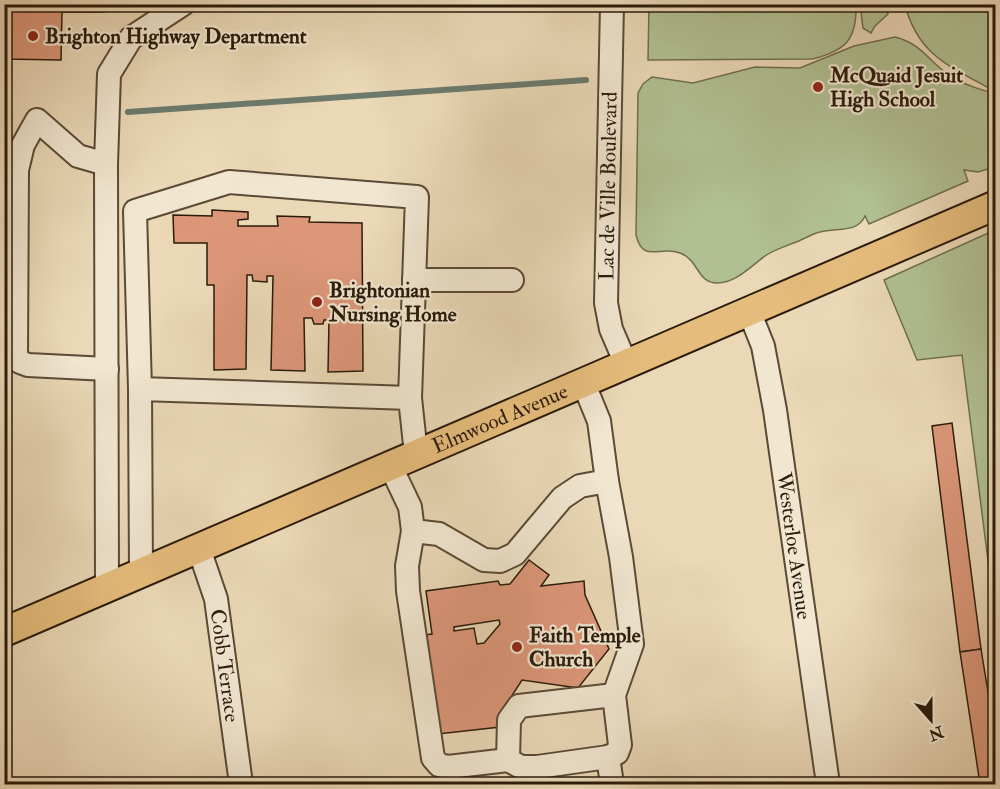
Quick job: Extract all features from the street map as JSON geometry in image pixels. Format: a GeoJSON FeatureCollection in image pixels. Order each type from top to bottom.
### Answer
{"type":"FeatureCollection","features":[{"type":"Feature","properties":{"kind":"main road","name":"Elmwood Avenue"},"geometry":{"type":"LineString","coordinates":[[4,632],[996,205]]}},
{"type":"Feature","properties":{"kind":"street"},"geometry":{"type":"LineString","coordinates":[[107,588],[106,164],[109,74],[131,38],[183,4]]}},
{"type":"Feature","properties":{"kind":"street","name":"Lac de Ville Boulevard"},"geometry":{"type":"LineString","coordinates":[[612,4],[606,303],[611,328],[626,364]]}},
{"type":"Feature","properties":{"kind":"street"},"geometry":{"type":"LineString","coordinates":[[106,164],[78,156],[37,120],[23,145],[17,170],[16,356],[28,365],[106,369]]}},
{"type":"Feature","properties":{"kind":"street"},"geometry":{"type":"LineString","coordinates":[[141,574],[140,388],[135,211],[229,182],[417,197],[410,398],[416,454]]}},
{"type":"Feature","properties":{"kind":"street"},"geometry":{"type":"LineString","coordinates":[[414,280],[512,280]]}},
{"type":"Feature","properties":{"kind":"street","name":"Westerloe Avenue"},"geometry":{"type":"LineString","coordinates":[[750,311],[763,346],[775,410],[828,784]]}},
{"type":"Feature","properties":{"kind":"street"},"geometry":{"type":"LineString","coordinates":[[390,465],[410,507],[412,531],[408,591],[433,758],[439,765],[448,767],[508,760],[521,767],[555,775],[608,757],[617,753],[620,745],[614,695],[632,644],[599,421],[583,382]]}},
{"type":"Feature","properties":{"kind":"street"},"geometry":{"type":"LineString","coordinates":[[140,388],[410,398]]}},
{"type":"Feature","properties":{"kind":"street"},"geometry":{"type":"LineString","coordinates":[[412,531],[439,534],[484,560],[500,561],[515,554],[562,498],[580,486],[607,481]]}},
{"type":"Feature","properties":{"kind":"street","name":"Cobb Terrace"},"geometry":{"type":"LineString","coordinates":[[200,549],[216,599],[242,784]]}},
{"type":"Feature","properties":{"kind":"street"},"geometry":{"type":"LineString","coordinates":[[508,760],[509,720],[519,706],[614,695]]}},
{"type":"Feature","properties":{"kind":"street"},"geometry":{"type":"LineString","coordinates":[[608,757],[612,784]]}},
{"type":"Feature","properties":{"kind":"green space"},"geometry":{"type":"Polygon","coordinates":[[[649,5],[856,5],[856,17],[847,42],[833,52],[812,59],[648,60],[649,5]]]}},
{"type":"Feature","properties":{"kind":"green space"},"geometry":{"type":"Polygon","coordinates":[[[860,5],[886,5],[888,14],[871,33],[863,28],[860,5]]]}},
{"type":"Feature","properties":{"kind":"green space"},"geometry":{"type":"Polygon","coordinates":[[[905,5],[995,5],[995,88],[989,88],[947,65],[926,47],[911,22],[905,5]]]}},
{"type":"Feature","properties":{"kind":"green space","name":"McQuaid Jesuit High School"},"geometry":{"type":"Polygon","coordinates":[[[895,37],[912,44],[944,72],[957,80],[995,93],[995,167],[978,172],[964,170],[968,181],[869,224],[865,216],[861,222],[851,228],[826,231],[798,241],[765,256],[737,277],[724,282],[710,282],[705,279],[691,261],[680,253],[653,252],[643,249],[636,235],[638,93],[643,84],[652,77],[693,83],[755,67],[800,68],[854,46],[895,37]]]}},
{"type":"Feature","properties":{"kind":"green space"},"geometry":{"type":"Polygon","coordinates":[[[995,230],[995,616],[962,355],[917,360],[884,280],[995,230]]]}},
{"type":"Feature","properties":{"kind":"building","name":"Brighton Highway Department"},"geometry":{"type":"Polygon","coordinates":[[[4,4],[104,4],[104,12],[62,12],[61,60],[4,59],[4,4]]]}},
{"type":"Feature","properties":{"kind":"building","name":"Brightonian Nursing Home"},"geometry":{"type":"Polygon","coordinates":[[[212,210],[248,212],[248,219],[238,220],[238,226],[278,226],[277,216],[310,217],[309,222],[362,223],[363,371],[328,372],[329,320],[324,320],[323,324],[314,324],[312,318],[304,318],[305,371],[271,370],[273,276],[267,276],[267,282],[253,281],[252,275],[247,275],[246,369],[214,370],[214,285],[207,285],[207,243],[174,243],[173,215],[212,216],[212,210]]]}},
{"type":"Feature","properties":{"kind":"building"},"geometry":{"type":"Polygon","coordinates":[[[996,414],[996,449],[994,449],[989,415],[996,414]]]}},
{"type":"Feature","properties":{"kind":"building"},"geometry":{"type":"Polygon","coordinates":[[[952,423],[981,649],[960,652],[932,426],[952,423]]]}},
{"type":"Feature","properties":{"kind":"building","name":"Faith Temple Church"},"geometry":{"type":"Polygon","coordinates":[[[529,560],[549,575],[541,586],[584,581],[585,595],[609,649],[578,688],[522,680],[498,717],[500,727],[438,734],[424,635],[432,634],[426,591],[498,581],[500,585],[510,584],[529,560]],[[499,620],[454,627],[454,631],[474,628],[477,644],[484,643],[500,624],[499,620]]]}},
{"type":"Feature","properties":{"kind":"building"},"geometry":{"type":"Polygon","coordinates":[[[981,649],[996,741],[996,784],[980,784],[960,652],[981,649]]]}},
{"type":"Feature","properties":{"kind":"waterway"},"geometry":{"type":"LineString","coordinates":[[128,112],[586,80]]}},
{"type":"Feature","properties":{"kind":"place","name":"Brighton Highway Department"},"geometry":{"type":"Point","coordinates":[33,36]}},
{"type":"Feature","properties":{"kind":"place","name":"McQuaid Jesuit High School"},"geometry":{"type":"Point","coordinates":[818,87]}},
{"type":"Feature","properties":{"kind":"place","name":"Brightonian Nursing Home"},"geometry":{"type":"Point","coordinates":[317,302]}},
{"type":"Feature","properties":{"kind":"place","name":"Faith Temple Church"},"geometry":{"type":"Point","coordinates":[517,647]}}]}
